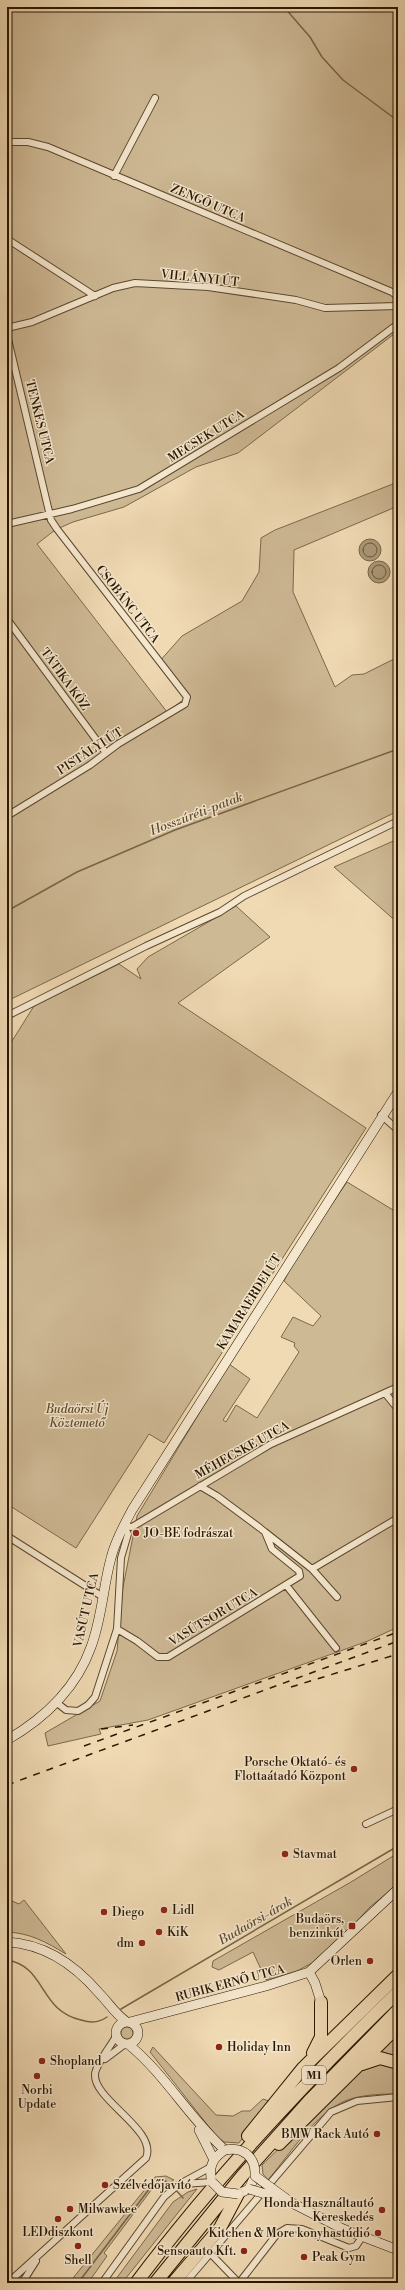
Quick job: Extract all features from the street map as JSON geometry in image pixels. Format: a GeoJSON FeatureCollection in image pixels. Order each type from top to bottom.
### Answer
{"type":"FeatureCollection","features":[{"type":"Feature","properties":{"kind":"highway"},"geometry":{"type":"LineString","coordinates":[[234,2161],[245,2140],[262,2116],[303,2068],[398,1976]]}},
{"type":"Feature","properties":{"kind":"highway","name":"M1"},"geometry":{"type":"LineString","coordinates":[[136,2283],[234,2161],[302,2087],[398,1992]]}},
{"type":"Feature","properties":{"kind":"highway"},"geometry":{"type":"LineString","coordinates":[[303,2068],[318,2045],[321,2036],[321,2002]]}},
{"type":"Feature","properties":{"kind":"highway","name":"M1"},"geometry":{"type":"LineString","coordinates":[[155,2283],[242,2176],[308,2100],[398,2010]]}},
{"type":"Feature","properties":{"kind":"highway"},"geometry":{"type":"LineString","coordinates":[[242,2176],[289,2135],[398,2026]]}},
{"type":"Feature","properties":{"kind":"highway"},"geometry":{"type":"LineString","coordinates":[[358,2066],[380,2058],[398,2063]]}},
{"type":"Feature","properties":{"kind":"highway"},"geometry":{"type":"LineString","coordinates":[[173,2283],[220,2228],[238,2194]]}},
{"type":"Feature","properties":{"kind":"street"},"geometry":{"type":"LineString","coordinates":[[114,176],[154,98]]}},
{"type":"Feature","properties":{"kind":"street","name":"ZENGŐ UTCA"},"geometry":{"type":"LineString","coordinates":[[7,142],[28,142],[48,147],[377,286],[398,297]]}},
{"type":"Feature","properties":{"kind":"street"},"geometry":{"type":"LineString","coordinates":[[7,239],[95,296]]}},
{"type":"Feature","properties":{"kind":"street","name":"VILLÁNYI ÚT"},"geometry":{"type":"LineString","coordinates":[[7,328],[32,322],[124,285],[147,283],[208,287],[296,300],[325,308],[398,306]]}},
{"type":"Feature","properties":{"kind":"street","name":"MECSEK UTCA"},"geometry":{"type":"LineString","coordinates":[[7,524],[51,515],[139,489],[339,368],[398,324]]}},
{"type":"Feature","properties":{"kind":"street","name":"TENKES UTCA"},"geometry":{"type":"LineString","coordinates":[[7,335],[51,515]]}},
{"type":"Feature","properties":{"kind":"street","name":"CSOBÁNC UTCA"},"geometry":{"type":"LineString","coordinates":[[51,515],[57,530],[187,697],[185,704]]}},
{"type":"Feature","properties":{"kind":"street","name":"TÁTIKA KÖZ"},"geometry":{"type":"LineString","coordinates":[[7,619],[106,753]]}},
{"type":"Feature","properties":{"kind":"street","name":"PISTÁLYI ÚT"},"geometry":{"type":"LineString","coordinates":[[7,816],[185,704]]}},
{"type":"Feature","properties":{"kind":"street"},"geometry":{"type":"LineString","coordinates":[[7,1016],[146,946],[216,914],[250,893],[398,821]]}},
{"type":"Feature","properties":{"kind":"street","name":"KAMARAERDEI ÚT"},"geometry":{"type":"LineString","coordinates":[[124,1526],[156,1472],[398,1092]]}},
{"type":"Feature","properties":{"kind":"street"},"geometry":{"type":"LineString","coordinates":[[382,1115],[398,1130]]}},
{"type":"Feature","properties":{"kind":"street","name":"MÉHECSKE UTCA"},"geometry":{"type":"LineString","coordinates":[[124,1526],[132,1527],[271,1444],[398,1387]]}},
{"type":"Feature","properties":{"kind":"street"},"geometry":{"type":"LineString","coordinates":[[385,1393],[398,1409]]}},
{"type":"Feature","properties":{"kind":"street"},"geometry":{"type":"LineString","coordinates":[[200,1486],[217,1496],[312,1569],[337,1598]]}},
{"type":"Feature","properties":{"kind":"street"},"geometry":{"type":"LineString","coordinates":[[312,1569],[398,1518]]}},
{"type":"Feature","properties":{"kind":"street"},"geometry":{"type":"LineString","coordinates":[[57,1703],[66,1710],[74,1712],[81,1710],[92,1701],[101,1683],[117,1629],[121,1558],[128,1534],[124,1526]]}},
{"type":"Feature","properties":{"kind":"street","name":"VASÚT UTCA"},"geometry":{"type":"LineString","coordinates":[[7,1740],[39,1719],[57,1703],[75,1679],[91,1648],[111,1556],[124,1526]]}},
{"type":"Feature","properties":{"kind":"street","name":"VASÚTSOR UTCA"},"geometry":{"type":"LineString","coordinates":[[117,1629],[137,1641],[158,1657],[168,1656],[300,1576],[299,1571],[272,1549],[265,1532]]}},
{"type":"Feature","properties":{"kind":"street"},"geometry":{"type":"LineString","coordinates":[[7,1536],[103,1597]]}},
{"type":"Feature","properties":{"kind":"street"},"geometry":{"type":"LineString","coordinates":[[286,1585],[336,1648]]}},
{"type":"Feature","properties":{"kind":"street"},"geometry":{"type":"LineString","coordinates":[[366,1824],[398,1809]]}},
{"type":"Feature","properties":{"kind":"street","name":"RUBIK ERNŐ UTCA"},"geometry":{"type":"LineString","coordinates":[[128,2022],[309,1972],[398,1889]]}},
{"type":"Feature","properties":{"kind":"street"},"geometry":{"type":"LineString","coordinates":[[7,1942],[24,1944],[46,1951],[67,1963],[88,1980],[128,2022],[135,2025],[153,2067]]}},
{"type":"Feature","properties":{"kind":"street"},"geometry":{"type":"LineString","coordinates":[[309,1972],[315,1983],[321,2002]]}},
{"type":"Feature","properties":{"kind":"street"},"geometry":{"type":"LineString","coordinates":[[105,1999],[116,2033],[126,2044],[153,2067],[190,2115],[225,2150]]}},
{"type":"Feature","properties":{"kind":"street","name":"RUBIK ERNŐ UTCA"},"geometry":{"type":"LineString","coordinates":[[138,2034],[157,2015]]}},
{"type":"Feature","properties":{"kind":"street"},"geometry":{"type":"LineString","coordinates":[[9,2280],[42,2254],[143,2163],[148,2154],[145,2140],[98,2084],[95,2075],[121,2023],[128,2022]]}},
{"type":"Feature","properties":{"kind":"street"},"geometry":{"type":"LineString","coordinates":[[102,2061],[126,2044],[134,2042],[138,2034]]}},
{"type":"Feature","properties":{"kind":"street"},"geometry":{"type":"LineString","coordinates":[[185,2283],[331,2112],[358,2101],[398,2097]]}},
{"type":"Feature","properties":{"kind":"street"},"geometry":{"type":"LineString","coordinates":[[190,2115],[212,2163],[212,2182]]}},
{"type":"Feature","properties":{"kind":"street"},"geometry":{"type":"LineString","coordinates":[[102,2283],[157,2204],[178,2185],[212,2163],[225,2150],[236,2149],[247,2154],[253,2161],[256,2176],[249,2188],[238,2194],[222,2192],[212,2182],[201,2181],[178,2185]]}},
{"type":"Feature","properties":{"kind":"street"},"geometry":{"type":"LineString","coordinates":[[256,2176],[292,2203],[323,2220],[362,2237],[398,2250]]}},
{"type":"Feature","properties":{"kind":"street"},"geometry":{"type":"LineString","coordinates":[[249,2188],[292,2203]]}},
{"type":"Feature","properties":{"kind":"street"},"geometry":{"type":"LineString","coordinates":[[210,2253],[239,2283],[276,2234],[287,2228],[302,2229],[349,2248],[356,2246],[362,2237]]}},
{"type":"Feature","properties":{"kind":"street"},"geometry":{"type":"LineString","coordinates":[[22,2283],[42,2254]]}},
{"type":"Feature","properties":{"kind":"street"},"geometry":{"type":"LineString","coordinates":[[9,2280],[18,2283]]}},
{"type":"Feature","properties":{"kind":"green space"},"geometry":{"type":"Polygon","coordinates":[[[7,7],[398,7],[398,331],[238,453],[196,467],[124,507],[73,522],[55,530],[37,544],[167,712],[187,697],[159,662],[182,636],[242,601],[259,572],[261,538],[275,530],[398,482],[398,506],[294,550],[293,592],[335,687],[352,675],[364,674],[398,657],[398,811],[7,1001],[7,7]]]}},
{"type":"Feature","properties":{"kind":"green space"},"geometry":{"type":"Polygon","coordinates":[[[398,839],[398,923],[334,867],[398,839]]]}},
{"type":"Feature","properties":{"kind":"green space","name":"Budaörsi Új Köztemető"},"geometry":{"type":"Polygon","coordinates":[[[236,906],[270,937],[178,1003],[366,1128],[164,1443],[149,1434],[76,1548],[7,1504],[7,1049],[34,1006],[119,964],[141,979],[137,969],[148,957],[236,906]]]}},
{"type":"Feature","properties":{"kind":"green space"},"geometry":{"type":"Polygon","coordinates":[[[347,1182],[398,1213],[398,1627],[368,1641],[148,1720],[99,1729],[101,1734],[48,1746],[45,1733],[100,1701],[117,1651],[123,1587],[137,1516],[229,1364],[250,1379],[223,1420],[226,1422],[236,1405],[257,1418],[299,1352],[294,1346],[295,1343],[281,1337],[293,1317],[313,1326],[321,1316],[284,1281],[296,1257],[347,1182]]]}},
{"type":"Feature","properties":{"kind":"green space"},"geometry":{"type":"Polygon","coordinates":[[[398,1853],[398,1884],[370,1907],[349,1930],[312,1963],[297,1971],[266,1980],[253,1952],[219,1970],[212,1967],[213,1961],[351,1882],[398,1853]]]}},
{"type":"Feature","properties":{"kind":"green space"},"geometry":{"type":"Polygon","coordinates":[[[7,1899],[19,1904],[24,1900],[66,1954],[31,1936],[7,1932],[7,1899]]]}},
{"type":"Feature","properties":{"kind":"green space"},"geometry":{"type":"Polygon","coordinates":[[[125,2027],[129,2027],[133,2033],[129,2039],[125,2039],[121,2035],[121,2031],[125,2027]]]}},
{"type":"Feature","properties":{"kind":"green space"},"geometry":{"type":"Polygon","coordinates":[[[398,2035],[398,2057],[379,2053],[398,2035]]]}},
{"type":"Feature","properties":{"kind":"green space"},"geometry":{"type":"Polygon","coordinates":[[[153,2047],[216,2115],[233,2116],[242,2111],[250,2111],[263,2099],[269,2101],[239,2143],[224,2142],[217,2137],[150,2052],[153,2047]]]}},
{"type":"Feature","properties":{"kind":"green space"},"geometry":{"type":"Polygon","coordinates":[[[373,2062],[398,2066],[398,2090],[394,2094],[357,2097],[334,2107],[323,2115],[303,2136],[268,2180],[263,2174],[262,2165],[360,2069],[373,2062]]]}},
{"type":"Feature","properties":{"kind":"green space"},"geometry":{"type":"Polygon","coordinates":[[[166,2176],[174,2180],[168,2184],[162,2183],[155,2185],[104,2253],[107,2256],[88,2283],[69,2283],[155,2177],[166,2176]]]}},
{"type":"Feature","properties":{"kind":"green space"},"geometry":{"type":"Polygon","coordinates":[[[197,2189],[122,2283],[113,2283],[173,2202],[188,2192],[197,2189]]]}},
{"type":"Feature","properties":{"kind":"water"},"geometry":{"type":"Polygon","coordinates":[[[370,539],[378,542],[381,550],[378,558],[370,561],[362,558],[359,550],[362,542],[370,539]]]}},
{"type":"Feature","properties":{"kind":"water"},"geometry":{"type":"Polygon","coordinates":[[[379,561],[387,564],[390,572],[387,580],[379,583],[371,580],[368,572],[371,564],[379,561]]]}},
{"type":"Feature","properties":{"kind":"waterway"},"geometry":{"type":"LineString","coordinates":[[284,7],[310,37],[322,57],[343,80],[398,121]]}},
{"type":"Feature","properties":{"kind":"waterway","name":"Hosszúréti-patak"},"geometry":{"type":"LineString","coordinates":[[7,911],[77,872],[175,830],[398,749]]}},
{"type":"Feature","properties":{"kind":"waterway","name":"Budaörsi-árok"},"geometry":{"type":"LineString","coordinates":[[121,2009],[398,1846]]}},
{"type":"Feature","properties":{"kind":"waterway","name":"Budaörsi-árok"},"geometry":{"type":"LineString","coordinates":[[7,1960],[20,1964],[29,1971],[49,1999],[57,2008],[67,2015],[91,2022],[107,2017]]}},
{"type":"Feature","properties":{"kind":"waterway"},"geometry":{"type":"LineString","coordinates":[[78,2283],[153,2184],[166,2181],[172,2186]]}},
{"type":"Feature","properties":{"kind":"waterway"},"geometry":{"type":"LineString","coordinates":[[175,2189],[183,2198]]}},
{"type":"Feature","properties":{"kind":"railway"},"geometry":{"type":"LineString","coordinates":[[84,1746],[398,1632]]}},
{"type":"Feature","properties":{"kind":"railway"},"geometry":{"type":"LineString","coordinates":[[7,1785],[398,1641]]}},
{"type":"Feature","properties":{"kind":"railway"},"geometry":{"type":"LineString","coordinates":[[291,1687],[398,1654]]}},
{"type":"Feature","properties":{"kind":"railway"},"geometry":{"type":"LineString","coordinates":[[101,1729],[133,1725]]}},
{"type":"Feature","properties":{"kind":"place","name":"JO-BE fodrászat"},"geometry":{"type":"Point","coordinates":[136,1533]}},
{"type":"Feature","properties":{"kind":"place","name":"Porsche Oktató- és Flottaátadó Központ"},"geometry":{"type":"Point","coordinates":[354,1769]}},
{"type":"Feature","properties":{"kind":"place","name":"Stavmat"},"geometry":{"type":"Point","coordinates":[285,1854]}},
{"type":"Feature","properties":{"kind":"place","name":"Lidl"},"geometry":{"type":"Point","coordinates":[164,1910]}},
{"type":"Feature","properties":{"kind":"place","name":"Diego"},"geometry":{"type":"Point","coordinates":[104,1912]}},
{"type":"Feature","properties":{"kind":"place","name":"Budaörs, benzinkút"},"geometry":{"type":"Point","coordinates":[352,1926]}},
{"type":"Feature","properties":{"kind":"place","name":"KiK"},"geometry":{"type":"Point","coordinates":[159,1932]}},
{"type":"Feature","properties":{"kind":"place","name":"dm"},"geometry":{"type":"Point","coordinates":[142,1943]}},
{"type":"Feature","properties":{"kind":"place","name":"Orlen"},"geometry":{"type":"Point","coordinates":[370,1961]}},
{"type":"Feature","properties":{"kind":"place","name":"Holiday Inn"},"geometry":{"type":"Point","coordinates":[219,2047]}},
{"type":"Feature","properties":{"kind":"place","name":"Shopland"},"geometry":{"type":"Point","coordinates":[42,2061]}},
{"type":"Feature","properties":{"kind":"place","name":"Norbi Update"},"geometry":{"type":"Point","coordinates":[37,2076]}},
{"type":"Feature","properties":{"kind":"place","name":"BMW Rack Autó"},"geometry":{"type":"Point","coordinates":[377,2134]}},
{"type":"Feature","properties":{"kind":"place","name":"Szélvédőjavító"},"geometry":{"type":"Point","coordinates":[105,2185]}},
{"type":"Feature","properties":{"kind":"place","name":"Milwawkee"},"geometry":{"type":"Point","coordinates":[70,2209]}},
{"type":"Feature","properties":{"kind":"place","name":"Honda Használtautó Kereskedés"},"geometry":{"type":"Point","coordinates":[382,2210]}},
{"type":"Feature","properties":{"kind":"place","name":"LEDdiszkont"},"geometry":{"type":"Point","coordinates":[58,2219]}},
{"type":"Feature","properties":{"kind":"place","name":"Kitchen & More konyhastúdió"},"geometry":{"type":"Point","coordinates":[378,2233]}},
{"type":"Feature","properties":{"kind":"place","name":"Shell"},"geometry":{"type":"Point","coordinates":[78,2246]}},
{"type":"Feature","properties":{"kind":"place","name":"Sensoauto Kft."},"geometry":{"type":"Point","coordinates":[244,2251]}},
{"type":"Feature","properties":{"kind":"place","name":"Peak Gym"},"geometry":{"type":"Point","coordinates":[304,2257]}}]}
